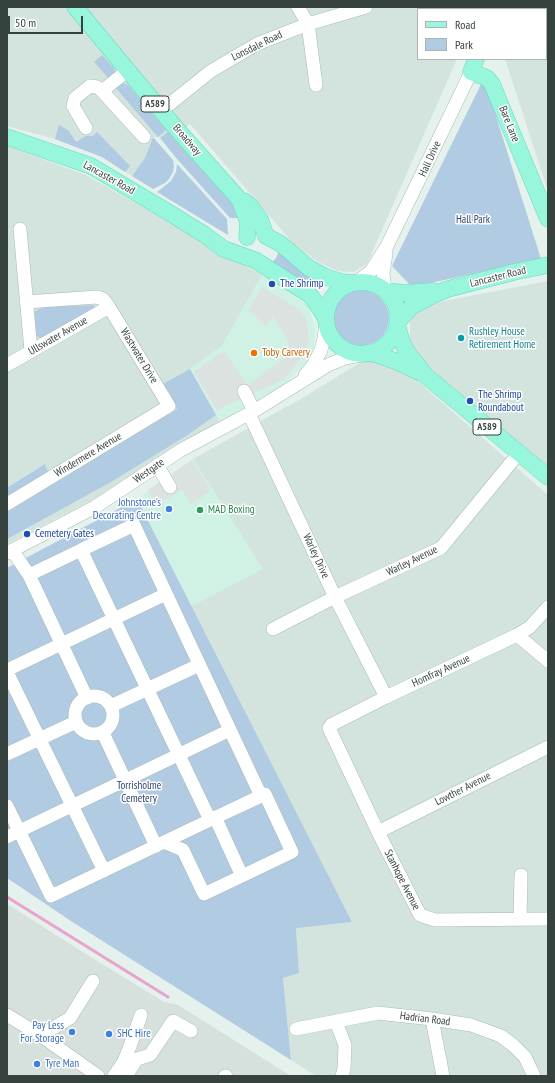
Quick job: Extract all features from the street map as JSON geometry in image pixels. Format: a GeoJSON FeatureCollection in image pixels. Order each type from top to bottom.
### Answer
{"type":"FeatureCollection","features":[{"type":"Feature","properties":{"kind":"main road","name":"Broadway"},"geometry":{"type":"LineString","coordinates":[[75,7],[161,111],[239,199],[248,222],[247,238]]}},
{"type":"Feature","properties":{"kind":"main road","name":"Bare Lane"},"geometry":{"type":"LineString","coordinates":[[474,65],[492,84],[544,203],[548,219]]}},
{"type":"Feature","properties":{"kind":"main road","name":"Lancaster Road"},"geometry":{"type":"LineString","coordinates":[[7,137],[91,166],[205,235],[230,252],[254,260],[303,290],[321,310],[326,321]]}},
{"type":"Feature","properties":{"kind":"main road","name":"Broadway"},"geometry":{"type":"LineString","coordinates":[[239,199],[245,202],[256,213],[267,237]]}},
{"type":"Feature","properties":{"kind":"main road"},"geometry":{"type":"LineString","coordinates":[[247,238],[256,233],[261,233],[281,244],[309,268],[322,275],[338,281],[369,283],[386,291]]}},
{"type":"Feature","properties":{"kind":"main road","name":"Lancaster Road"},"geometry":{"type":"LineString","coordinates":[[205,235],[231,242],[247,238]]}},
{"type":"Feature","properties":{"kind":"main road","name":"A589"},"geometry":{"type":"LineString","coordinates":[[247,238],[244,245],[245,252],[254,260],[265,258],[270,253],[271,244],[267,237]]}},
{"type":"Feature","properties":{"kind":"main road","name":"Lancaster Road"},"geometry":{"type":"LineString","coordinates":[[386,291],[417,293],[448,289],[514,272],[548,266]]}},
{"type":"Feature","properties":{"kind":"main road"},"geometry":{"type":"LineString","coordinates":[[326,321],[327,310],[331,300],[340,290],[355,283]]}},
{"type":"Feature","properties":{"kind":"main road","name":"Lancaster Road"},"geometry":{"type":"LineString","coordinates":[[397,324],[416,304],[448,289]]}},
{"type":"Feature","properties":{"kind":"main road","name":"A589"},"geometry":{"type":"LineString","coordinates":[[386,291],[395,305],[398,314],[397,324],[402,342],[407,352],[426,376],[548,477]]}},
{"type":"Feature","properties":{"kind":"main road","name":"A589"},"geometry":{"type":"LineString","coordinates":[[326,321],[328,331],[334,341],[343,348],[353,352],[378,355],[398,362],[426,376]]}},
{"type":"Feature","properties":{"kind":"main road"},"geometry":{"type":"LineString","coordinates":[[367,353],[378,350],[386,344],[392,337],[397,324]]}},
{"type":"Feature","properties":{"kind":"street"},"geometry":{"type":"LineString","coordinates":[[298,7],[308,24],[316,85]]}},
{"type":"Feature","properties":{"kind":"street","name":"Lonsdale Road"},"geometry":{"type":"LineString","coordinates":[[161,111],[211,71],[257,44],[308,24],[366,7]]}},
{"type":"Feature","properties":{"kind":"street","name":"Hall Drive"},"geometry":{"type":"LineString","coordinates":[[355,283],[371,271],[387,246],[474,65]]}},
{"type":"Feature","properties":{"kind":"street"},"geometry":{"type":"LineString","coordinates":[[102,91],[127,71]]}},
{"type":"Feature","properties":{"kind":"street"},"geometry":{"type":"LineString","coordinates":[[86,128],[75,112],[73,102],[75,98],[90,86],[97,87],[144,138]]}},
{"type":"Feature","properties":{"kind":"street"},"geometry":{"type":"LineString","coordinates":[[20,229],[31,351]]}},
{"type":"Feature","properties":{"kind":"street","name":"Hall Drive"},"geometry":{"type":"LineString","coordinates":[[386,291],[383,273],[387,246]]}},
{"type":"Feature","properties":{"kind":"street"},"geometry":{"type":"LineString","coordinates":[[26,302],[97,297],[103,299],[109,307]]}},
{"type":"Feature","properties":{"kind":"street","name":"Ullswater Avenue"},"geometry":{"type":"LineString","coordinates":[[7,365],[109,307]]}},
{"type":"Feature","properties":{"kind":"street","name":"Wastwater Drive"},"geometry":{"type":"LineString","coordinates":[[109,307],[169,406]]}},
{"type":"Feature","properties":{"kind":"street","name":"Westgate"},"geometry":{"type":"LineString","coordinates":[[291,389],[308,372],[319,355],[324,339],[326,321]]}},
{"type":"Feature","properties":{"kind":"street","name":"Westgate"},"geometry":{"type":"LineString","coordinates":[[10,552],[96,507],[181,450],[251,413],[320,370],[337,361],[367,353]]}},
{"type":"Feature","properties":{"kind":"street","name":"Warley Drive"},"geometry":{"type":"LineString","coordinates":[[244,391],[251,413],[335,597],[386,697]]}},
{"type":"Feature","properties":{"kind":"street","name":"Windermere Avenue"},"geometry":{"type":"LineString","coordinates":[[7,504],[169,406]]}},
{"type":"Feature","properties":{"kind":"street","name":"Warley Avenue"},"geometry":{"type":"LineString","coordinates":[[273,629],[335,597],[441,548],[518,453]]}},
{"type":"Feature","properties":{"kind":"street"},"geometry":{"type":"LineString","coordinates":[[157,465],[170,487]]}},
{"type":"Feature","properties":{"kind":"street"},"geometry":{"type":"LineString","coordinates":[[29,574],[134,525],[261,796]]}},
{"type":"Feature","properties":{"kind":"street"},"geometry":{"type":"LineString","coordinates":[[81,550],[179,755],[242,876]]}},
{"type":"Feature","properties":{"kind":"street"},"geometry":{"type":"LineString","coordinates":[[10,552],[29,574],[87,698]]}},
{"type":"Feature","properties":{"kind":"street"},"geometry":{"type":"LineString","coordinates":[[104,871],[7,671],[166,594]]}},
{"type":"Feature","properties":{"kind":"street","name":"Homfray Avenue"},"geometry":{"type":"LineString","coordinates":[[329,728],[331,725],[386,697],[517,635],[530,627],[548,607]]}},
{"type":"Feature","properties":{"kind":"street"},"geometry":{"type":"LineString","coordinates":[[517,635],[548,661]]}},
{"type":"Feature","properties":{"kind":"street"},"geometry":{"type":"LineString","coordinates":[[111,706],[200,665]]}},
{"type":"Feature","properties":{"kind":"street"},"geometry":{"type":"LineString","coordinates":[[98,696],[106,700],[111,706],[113,717],[110,726],[103,732],[92,734],[82,730],[76,722],[75,713],[79,703],[87,698],[98,696]]}},
{"type":"Feature","properties":{"kind":"street"},"geometry":{"type":"LineString","coordinates":[[7,754],[76,722]]}},
{"type":"Feature","properties":{"kind":"street","name":"Stanhope Avenue"},"geometry":{"type":"LineString","coordinates":[[329,728],[378,832],[420,915],[435,920],[548,919]]}},
{"type":"Feature","properties":{"kind":"street"},"geometry":{"type":"LineString","coordinates":[[13,835],[230,730]]}},
{"type":"Feature","properties":{"kind":"street"},"geometry":{"type":"LineString","coordinates":[[7,806],[13,835],[51,896],[104,871],[160,844],[265,794],[292,852],[204,894],[182,850],[160,844],[126,781],[103,732]]}},
{"type":"Feature","properties":{"kind":"street","name":"Lowther Avenue"},"geometry":{"type":"LineString","coordinates":[[378,832],[548,747]]}},
{"type":"Feature","properties":{"kind":"street"},"geometry":{"type":"LineString","coordinates":[[520,919],[521,875]]}},
{"type":"Feature","properties":{"kind":"street"},"geometry":{"type":"LineString","coordinates":[[43,1038],[50,1030],[70,1018],[93,981]]}},
{"type":"Feature","properties":{"kind":"street","name":"Hadrian Road"},"geometry":{"type":"LineString","coordinates":[[296,1029],[378,1013],[471,1025],[501,1036],[514,1046],[524,1057],[534,1076]]}},
{"type":"Feature","properties":{"kind":"street"},"geometry":{"type":"LineString","coordinates":[[7,1015],[98,1076]]}},
{"type":"Feature","properties":{"kind":"street"},"geometry":{"type":"LineString","coordinates":[[114,1076],[123,1063],[141,1015]]}},
{"type":"Feature","properties":{"kind":"street"},"geometry":{"type":"LineString","coordinates":[[432,1019],[443,1076]]}},
{"type":"Feature","properties":{"kind":"street"},"geometry":{"type":"LineString","coordinates":[[126,1076],[137,1059],[150,1055],[173,1021],[191,1031]]}},
{"type":"Feature","properties":{"kind":"street"},"geometry":{"type":"LineString","coordinates":[[336,1022],[345,1045],[344,1069],[342,1076]]}},
{"type":"Feature","properties":{"kind":"shaded area"},"geometry":{"type":"Polygon","coordinates":[[[7,7],[548,7],[548,191],[505,60],[547,60],[547,8],[417,8],[417,60],[457,60],[367,264],[353,272],[338,271],[318,262],[293,243],[190,124],[173,138],[153,137],[145,158],[132,176],[102,157],[55,139],[7,126],[7,7]]]}},
{"type":"Feature","properties":{"kind":"shaded area"},"geometry":{"type":"Polygon","coordinates":[[[7,146],[86,175],[262,275],[222,346],[190,369],[220,422],[188,439],[115,488],[7,544],[7,146]]]}},
{"type":"Feature","properties":{"kind":"shaded area"},"geometry":{"type":"Polygon","coordinates":[[[262,275],[283,287],[309,307],[315,327],[315,340],[312,351],[305,363],[285,384],[220,422],[190,369],[222,346],[262,275]]]}},
{"type":"Feature","properties":{"kind":"shaded area"},"geometry":{"type":"Polygon","coordinates":[[[548,281],[548,466],[423,364],[410,341],[410,320],[418,306],[548,281]]]}},
{"type":"Feature","properties":{"kind":"shaded area"},"geometry":{"type":"Polygon","coordinates":[[[262,287],[300,310],[306,318],[309,340],[306,353],[283,380],[217,410],[194,372],[224,351],[248,385],[285,358],[289,350],[288,340],[273,316],[266,326],[248,310],[262,287]]]}},
{"type":"Feature","properties":{"kind":"shaded area"},"geometry":{"type":"Polygon","coordinates":[[[376,360],[413,377],[548,495],[548,1076],[316,1076],[291,1060],[283,978],[299,973],[296,927],[352,922],[191,606],[262,569],[193,459],[304,397],[358,364],[376,360]]]}},
{"type":"Feature","properties":{"kind":"shaded area"},"geometry":{"type":"Polygon","coordinates":[[[193,459],[263,569],[191,606],[137,499],[193,459]]]}},
{"type":"Feature","properties":{"kind":"shaded area"},"geometry":{"type":"Polygon","coordinates":[[[192,460],[211,491],[191,504],[182,490],[157,505],[148,490],[192,460]]]}},
{"type":"Feature","properties":{"kind":"shaded area"},"geometry":{"type":"Polygon","coordinates":[[[7,904],[164,1002],[178,1005],[291,1076],[7,1076],[7,904]]]}},
{"type":"Feature","properties":{"kind":"green space"},"geometry":{"type":"Polygon","coordinates":[[[102,55],[115,71],[115,75],[110,80],[94,62],[102,55]]]}},
{"type":"Feature","properties":{"kind":"green space","name":"Hall Park"},"geometry":{"type":"Polygon","coordinates":[[[484,78],[541,259],[412,287],[392,266],[484,78]]]}},
{"type":"Feature","properties":{"kind":"green space"},"geometry":{"type":"Polygon","coordinates":[[[122,83],[128,85],[166,130],[158,137],[115,87],[122,83]]]}},
{"type":"Feature","properties":{"kind":"green space"},"geometry":{"type":"Polygon","coordinates":[[[59,125],[68,130],[76,142],[86,136],[93,136],[97,132],[130,166],[125,172],[102,157],[55,139],[59,125]]]}},
{"type":"Feature","properties":{"kind":"green space"},"geometry":{"type":"Polygon","coordinates":[[[168,132],[235,207],[241,218],[230,218],[177,159],[160,138],[168,132]]]}},
{"type":"Feature","properties":{"kind":"green space"},"geometry":{"type":"Polygon","coordinates":[[[153,137],[173,160],[174,166],[173,172],[169,179],[165,183],[153,189],[132,176],[145,158],[153,137]]]}},
{"type":"Feature","properties":{"kind":"green space"},"geometry":{"type":"Polygon","coordinates":[[[177,164],[227,219],[228,235],[157,192],[171,181],[176,172],[177,164]]]}},
{"type":"Feature","properties":{"kind":"green space"},"geometry":{"type":"Polygon","coordinates":[[[279,251],[320,281],[314,292],[271,264],[279,251]]]}},
{"type":"Feature","properties":{"kind":"green space"},"geometry":{"type":"Polygon","coordinates":[[[356,290],[366,290],[381,298],[387,307],[389,318],[387,329],[381,338],[366,346],[356,346],[345,341],[338,334],[333,323],[333,313],[338,302],[345,295],[356,290]]]}},
{"type":"Feature","properties":{"kind":"green space"},"geometry":{"type":"Polygon","coordinates":[[[94,305],[96,309],[42,339],[35,335],[33,325],[34,312],[43,307],[94,305]]]}},
{"type":"Feature","properties":{"kind":"green space"},"geometry":{"type":"Polygon","coordinates":[[[190,369],[216,415],[186,436],[111,482],[7,539],[7,512],[177,409],[163,384],[190,369]]]}},
{"type":"Feature","properties":{"kind":"green space"},"geometry":{"type":"Polygon","coordinates":[[[45,464],[48,472],[7,497],[7,488],[45,464]]]}},
{"type":"Feature","properties":{"kind":"green space","name":"Torrisholme Cemetery"},"geometry":{"type":"Polygon","coordinates":[[[137,499],[352,922],[296,928],[299,973],[283,978],[291,1060],[74,923],[7,878],[7,568],[137,499]]]}},
{"type":"Feature","properties":{"kind":"waterway"},"geometry":{"type":"LineString","coordinates":[[7,897],[168,997]]}},
{"type":"Feature","properties":{"kind":"place","name":"The Shrimp"},"geometry":{"type":"Point","coordinates":[272,284]}},
{"type":"Feature","properties":{"kind":"place","name":"Rushley House Retirement Home"},"geometry":{"type":"Point","coordinates":[461,338]}},
{"type":"Feature","properties":{"kind":"place","name":"Toby Carvery"},"geometry":{"type":"Point","coordinates":[254,353]}},
{"type":"Feature","properties":{"kind":"place","name":"The Shrimp Roundabout"},"geometry":{"type":"Point","coordinates":[470,401]}},
{"type":"Feature","properties":{"kind":"place","name":"Johnstone's Decorating Centre"},"geometry":{"type":"Point","coordinates":[169,509]}},
{"type":"Feature","properties":{"kind":"place","name":"MAD Boxing"},"geometry":{"type":"Point","coordinates":[200,510]}},
{"type":"Feature","properties":{"kind":"place","name":"Cemetery Gates"},"geometry":{"type":"Point","coordinates":[27,534]}},
{"type":"Feature","properties":{"kind":"place","name":"Pay Less For Storage"},"geometry":{"type":"Point","coordinates":[72,1032]}},
{"type":"Feature","properties":{"kind":"place","name":"SHC Hire"},"geometry":{"type":"Point","coordinates":[109,1034]}},
{"type":"Feature","properties":{"kind":"place","name":"Tyre Man"},"geometry":{"type":"Point","coordinates":[37,1064]}}]}
